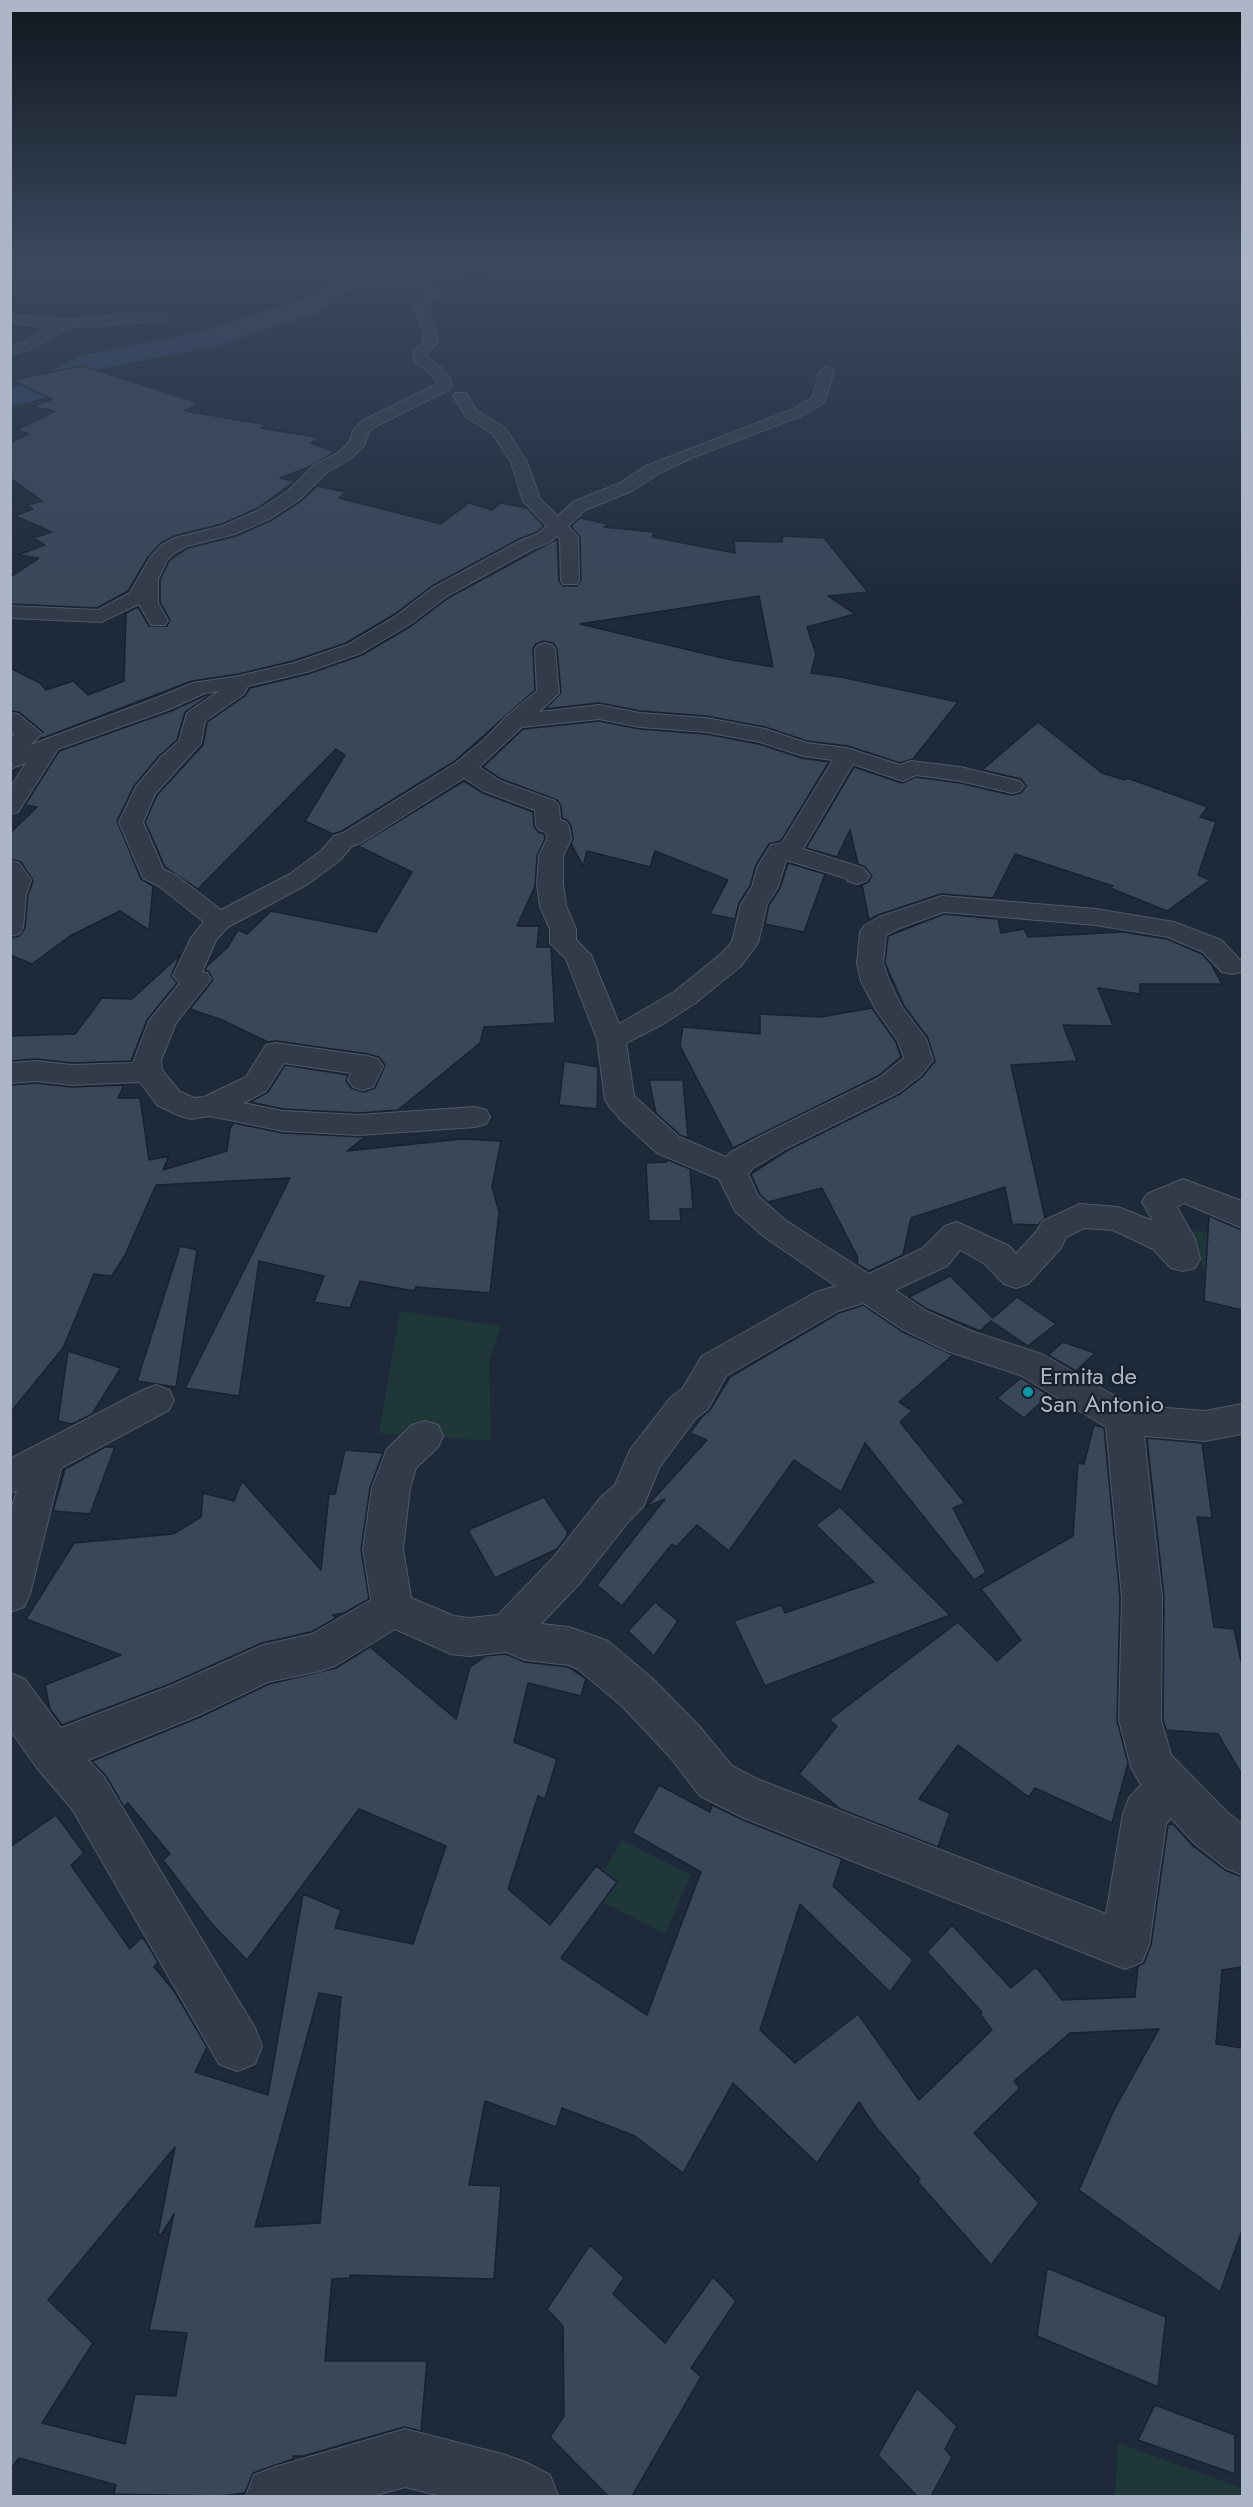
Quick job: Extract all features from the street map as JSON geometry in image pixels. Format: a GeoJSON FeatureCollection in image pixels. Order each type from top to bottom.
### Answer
{"type":"FeatureCollection","features":[{"type":"Feature","properties":{"kind":"street"},"geometry":{"type":"LineString","coordinates":[[10,612],[101,616],[137,597],[159,558],[168,549],[181,542],[229,530],[265,514],[294,495],[320,469],[344,456],[358,443],[361,431],[368,424],[445,386],[442,378]]}},
{"type":"Feature","properties":{"kind":"street"},"geometry":{"type":"LineString","coordinates":[[10,719],[16,726],[31,734],[13,747],[30,753],[162,704],[200,687],[239,682],[300,668],[354,649],[403,620],[440,591],[526,545],[544,538],[579,506],[626,487],[652,470],[684,455],[804,409],[819,400],[825,378]]}},
{"type":"Feature","properties":{"kind":"street"},"geometry":{"type":"LineString","coordinates":[[461,396],[471,414],[499,431],[519,462],[532,501],[569,537],[570,580]]}},
{"type":"Feature","properties":{"kind":"street"},"geometry":{"type":"LineString","coordinates":[[149,579],[148,603],[158,621]]}},
{"type":"Feature","properties":{"kind":"street"},"geometry":{"type":"LineString","coordinates":[[475,1117],[359,1125],[284,1121],[210,1106],[191,1108],[168,1098],[148,1072],[147,1060],[163,1021],[197,979],[187,975],[204,938],[219,921],[299,879],[331,855],[343,842],[464,768],[492,745],[515,721],[548,693],[545,649]]}},
{"type":"Feature","properties":{"kind":"street"},"geometry":{"type":"LineString","coordinates":[[219,921],[168,881],[152,873],[146,853],[131,822],[144,792],[169,762],[190,743],[195,718],[236,689],[239,682]]}},
{"type":"Feature","properties":{"kind":"street"},"geometry":{"type":"LineString","coordinates":[[515,721],[598,712],[640,720],[706,725],[765,736],[803,749],[847,755],[903,774],[911,768],[960,774],[1012,786]]}},
{"type":"Feature","properties":{"kind":"street"},"geometry":{"type":"LineString","coordinates":[[10,807],[30,753]]}},
{"type":"Feature","properties":{"kind":"street"},"geometry":{"type":"LineString","coordinates":[[790,851],[847,755]]}},
{"type":"Feature","properties":{"kind":"street"},"geometry":{"type":"LineString","coordinates":[[464,768],[492,786],[547,806],[548,825],[557,827],[559,839],[551,856],[550,884],[553,906],[564,929],[563,943],[578,955],[611,1039],[621,1099],[634,1115],[668,1145],[731,1172],[746,1203],[774,1228],[914,1320],[959,1341],[1032,1365],[1124,1419],[1205,1426],[1242,1419]]}},
{"type":"Feature","properties":{"kind":"street"},"geometry":{"type":"LineString","coordinates":[[611,1039],[684,999],[731,960],[745,943],[754,904],[765,887],[770,866],[780,850],[790,851],[857,876]]}},
{"type":"Feature","properties":{"kind":"street"},"geometry":{"type":"LineString","coordinates":[[10,868],[18,880],[13,895],[10,928]]}},
{"type":"Feature","properties":{"kind":"street"},"geometry":{"type":"LineString","coordinates":[[731,1172],[742,1160],[776,1141],[889,1084],[919,1060],[912,1039],[890,1010],[875,981],[870,963],[873,932],[888,922],[942,904],[1096,917],[1174,930],[1212,946],[1232,966]]}},
{"type":"Feature","properties":{"kind":"street"},"geometry":{"type":"LineString","coordinates":[[210,1106],[256,1084],[276,1052],[368,1066],[363,1080]]}},
{"type":"Feature","properties":{"kind":"street"},"geometry":{"type":"LineString","coordinates":[[10,1072],[36,1071],[72,1075],[148,1072]]}},
{"type":"Feature","properties":{"kind":"street"},"geometry":{"type":"LineString","coordinates":[[508,1633],[566,1571],[615,1509],[630,1495],[643,1461],[683,1408],[695,1399],[714,1366],[826,1302],[867,1289],[935,1257],[957,1234],[997,1255],[1016,1275],[1054,1229],[1080,1216],[1118,1219],[1165,1240],[1184,1258],[1179,1239],[1158,1202],[1184,1190],[1225,1206],[1242,1216]]}},
{"type":"Feature","properties":{"kind":"street"},"geometry":{"type":"LineString","coordinates":[[10,1477],[156,1400]]}},
{"type":"Feature","properties":{"kind":"street"},"geometry":{"type":"LineString","coordinates":[[1124,1419],[1142,1597],[1140,1720],[1153,1767],[1211,1828],[1242,1852]]}},
{"type":"Feature","properties":{"kind":"street"},"geometry":{"type":"LineString","coordinates":[[393,1609],[383,1549],[388,1504],[400,1460],[425,1436]]}},
{"type":"Feature","properties":{"kind":"street"},"geometry":{"type":"LineString","coordinates":[[10,1594],[45,1459]]}},
{"type":"Feature","properties":{"kind":"street"},"geometry":{"type":"LineString","coordinates":[[393,1609],[451,1635],[469,1637],[508,1633],[525,1641],[569,1646],[593,1655],[638,1693],[684,1741],[716,1781],[744,1796],[1125,1945],[1145,1814],[1170,1785]]}},
{"type":"Feature","properties":{"kind":"street"},"geometry":{"type":"LineString","coordinates":[[52,1753],[184,1701],[263,1664],[320,1652],[393,1609]]}},
{"type":"Feature","properties":{"kind":"street"},"geometry":{"type":"LineString","coordinates":[[10,1694],[52,1753],[88,1793],[237,2046]]}},
{"type":"Feature","properties":{"kind":"street"},"geometry":{"type":"LineString","coordinates":[[275,2496],[405,2458],[506,2484],[529,2496]]}},
{"type":"Feature","properties":{"kind":"green space"},"geometry":{"type":"Polygon","coordinates":[[[1192,1231],[1215,1232],[1242,1244],[1242,1287],[1206,1279],[1192,1231]]]}},
{"type":"Feature","properties":{"kind":"green space"},"geometry":{"type":"Polygon","coordinates":[[[400,1311],[501,1326],[489,1362],[491,1441],[379,1433],[400,1311]]]}},
{"type":"Feature","properties":{"kind":"green space"},"geometry":{"type":"Polygon","coordinates":[[[622,1840],[691,1875],[665,1934],[590,1896],[622,1840]]]}},
{"type":"Feature","properties":{"kind":"green space"},"geometry":{"type":"Polygon","coordinates":[[[1118,2443],[1242,2488],[1242,2496],[1115,2496],[1118,2443]]]}},
{"type":"Feature","properties":{"kind":"building"},"geometry":{"type":"Polygon","coordinates":[[[21,378],[121,378],[199,403],[184,411],[268,425],[261,428],[320,438],[311,443],[335,452],[309,467],[280,478],[295,481],[258,508],[222,524],[174,536],[161,543],[148,557],[128,591],[97,608],[10,604],[10,577],[39,558],[18,555],[45,545],[33,538],[52,532],[15,516],[33,509],[27,505],[42,501],[10,478],[10,442],[29,434],[16,430],[55,411],[32,407],[52,399],[11,380],[21,378]]]}},
{"type":"Feature","properties":{"kind":"building"},"geometry":{"type":"Polygon","coordinates":[[[317,486],[346,492],[339,498],[441,524],[469,503],[492,510],[501,503],[527,508],[544,526],[537,532],[519,539],[432,586],[395,614],[346,643],[293,661],[239,674],[192,681],[40,739],[43,732],[19,712],[10,711],[10,668],[40,683],[46,690],[73,681],[88,695],[124,681],[126,614],[124,614],[138,607],[149,626],[167,626],[170,620],[160,602],[160,580],[169,561],[188,548],[236,536],[272,520],[301,501],[317,486]]]}},
{"type":"Feature","properties":{"kind":"building"},"geometry":{"type":"Polygon","coordinates":[[[580,518],[608,524],[604,527],[654,532],[652,537],[735,553],[734,541],[782,542],[783,536],[824,538],[868,592],[828,596],[855,614],[807,627],[816,654],[811,673],[841,677],[958,702],[913,759],[900,763],[848,746],[807,741],[765,727],[706,716],[640,711],[599,703],[545,709],[561,693],[557,649],[553,643],[544,641],[536,644],[533,649],[535,690],[455,761],[342,831],[333,834],[305,821],[345,755],[336,749],[198,889],[165,867],[145,822],[157,795],[203,745],[207,722],[245,696],[250,688],[308,674],[362,655],[411,626],[448,598],[557,539],[559,581],[563,586],[577,586],[581,580],[580,537],[571,526],[580,518]],[[759,596],[580,624],[727,659],[773,667],[759,596]]]}},
{"type":"Feature","properties":{"kind":"building"},"geometry":{"type":"Polygon","coordinates":[[[210,695],[185,712],[177,740],[159,756],[134,786],[117,821],[141,879],[153,886],[149,930],[120,911],[70,936],[32,964],[10,955],[10,938],[19,936],[25,928],[28,895],[33,881],[21,862],[10,859],[10,833],[37,807],[25,805],[59,751],[171,711],[210,695]]]}},
{"type":"Feature","properties":{"kind":"building"},"geometry":{"type":"Polygon","coordinates":[[[599,721],[640,729],[706,734],[759,744],[802,758],[829,762],[781,841],[769,844],[756,865],[750,886],[739,903],[735,919],[710,914],[728,880],[655,851],[650,867],[587,851],[583,866],[571,843],[573,839],[571,826],[562,818],[561,806],[557,800],[501,779],[483,767],[523,729],[599,721]]]}},
{"type":"Feature","properties":{"kind":"building"},"geometry":{"type":"Polygon","coordinates":[[[1038,722],[1102,773],[1125,780],[1127,778],[1208,807],[1200,817],[1216,822],[1198,875],[1210,880],[1167,911],[1110,888],[1113,886],[1015,854],[993,898],[941,894],[869,920],[862,885],[872,876],[865,867],[858,864],[850,830],[837,857],[806,848],[854,767],[902,783],[916,777],[960,783],[1011,795],[1021,793],[1026,786],[1021,779],[982,770],[1038,722]]]}},
{"type":"Feature","properties":{"kind":"building"},"geometry":{"type":"Polygon","coordinates":[[[464,781],[483,793],[533,812],[534,826],[538,832],[544,834],[545,839],[537,856],[535,886],[517,926],[539,926],[537,947],[551,947],[555,1023],[484,1027],[480,1043],[398,1110],[359,1113],[283,1109],[250,1102],[268,1092],[285,1065],[348,1075],[346,1081],[351,1088],[364,1092],[375,1088],[385,1065],[379,1057],[368,1054],[276,1041],[268,1042],[222,1020],[190,1009],[213,980],[209,972],[205,970],[207,966],[227,948],[238,930],[247,934],[271,911],[376,932],[412,872],[358,846],[464,781]]]}},
{"type":"Feature","properties":{"kind":"building"},"geometry":{"type":"Polygon","coordinates":[[[788,863],[825,874],[804,932],[765,924],[769,905],[780,888],[788,863]]]}},
{"type":"Feature","properties":{"kind":"building"},"geometry":{"type":"Polygon","coordinates":[[[944,914],[998,919],[1001,933],[1024,929],[1028,937],[1123,932],[1167,939],[1202,954],[1211,964],[1222,984],[1140,984],[1140,994],[1098,988],[1113,1026],[1063,1025],[1077,1061],[1011,1065],[1045,1218],[1038,1225],[1012,1224],[1005,1187],[911,1218],[903,1255],[869,1271],[857,1264],[858,1258],[822,1188],[768,1202],[760,1195],[751,1174],[788,1150],[900,1094],[922,1077],[935,1061],[928,1038],[904,1006],[885,963],[888,936],[944,914]]]}},
{"type":"Feature","properties":{"kind":"building"},"geometry":{"type":"Polygon","coordinates":[[[180,955],[171,976],[177,983],[147,1020],[131,1061],[72,1063],[36,1059],[10,1061],[10,1036],[75,1034],[102,998],[132,999],[180,955]]]}},
{"type":"Feature","properties":{"kind":"building"},"geometry":{"type":"Polygon","coordinates":[[[872,1008],[896,1042],[901,1057],[878,1076],[733,1148],[680,1046],[683,1027],[760,1034],[760,1014],[821,1017],[872,1008]]]}},
{"type":"Feature","properties":{"kind":"building"},"geometry":{"type":"Polygon","coordinates":[[[564,1061],[598,1067],[597,1109],[559,1105],[564,1061]]]}},
{"type":"Feature","properties":{"kind":"building"},"geometry":{"type":"Polygon","coordinates":[[[649,1080],[683,1080],[688,1138],[680,1135],[656,1113],[649,1080]]]}},
{"type":"Feature","properties":{"kind":"building"},"geometry":{"type":"Polygon","coordinates":[[[36,1083],[72,1087],[124,1085],[118,1098],[140,1098],[149,1160],[169,1156],[163,1170],[227,1151],[230,1128],[234,1123],[283,1133],[365,1137],[347,1151],[462,1139],[501,1141],[492,1187],[499,1212],[490,1293],[416,1287],[414,1291],[360,1281],[350,1308],[314,1302],[324,1276],[259,1261],[239,1396],[185,1388],[290,1178],[156,1185],[125,1255],[112,1276],[94,1274],[63,1348],[10,1413],[10,1085],[36,1083]]]}},
{"type":"Feature","properties":{"kind":"building"},"geometry":{"type":"Polygon","coordinates":[[[666,1159],[690,1169],[693,1209],[680,1209],[681,1221],[649,1221],[646,1163],[667,1162],[666,1159]]]}},
{"type":"Feature","properties":{"kind":"building"},"geometry":{"type":"Polygon","coordinates":[[[1209,1216],[1242,1230],[1242,1310],[1204,1301],[1209,1216]]]}},
{"type":"Feature","properties":{"kind":"building"},"geometry":{"type":"Polygon","coordinates":[[[180,1246],[197,1250],[176,1387],[137,1381],[180,1246]]]}},
{"type":"Feature","properties":{"kind":"building"},"geometry":{"type":"Polygon","coordinates":[[[950,1276],[993,1318],[1017,1297],[1056,1324],[1028,1346],[991,1321],[980,1331],[927,1309],[909,1297],[950,1276]]]}},
{"type":"Feature","properties":{"kind":"building"},"geometry":{"type":"Polygon","coordinates":[[[863,1305],[901,1331],[953,1355],[899,1402],[912,1411],[900,1422],[965,1503],[953,1508],[986,1572],[974,1580],[865,1443],[841,1492],[794,1460],[729,1551],[697,1525],[676,1547],[672,1544],[622,1606],[597,1585],[665,1499],[646,1507],[707,1440],[690,1433],[710,1410],[730,1377],[839,1313],[863,1305]]]}},
{"type":"Feature","properties":{"kind":"building"},"geometry":{"type":"Polygon","coordinates":[[[1063,1342],[1095,1353],[1076,1371],[1048,1355],[1063,1342]]]}},
{"type":"Feature","properties":{"kind":"building"},"geometry":{"type":"Polygon","coordinates":[[[68,1351],[121,1368],[92,1414],[72,1424],[58,1421],[68,1351]]]}},
{"type":"Feature","properties":{"kind":"building","name":"Ermita de San Antonio"},"geometry":{"type":"Polygon","coordinates":[[[1021,1378],[1049,1395],[1024,1418],[997,1398],[1021,1378]]]}},
{"type":"Feature","properties":{"kind":"building"},"geometry":{"type":"Polygon","coordinates":[[[1094,1425],[1104,1428],[1120,1597],[1117,1720],[1128,1763],[1112,1823],[1035,1788],[1029,1797],[958,1745],[919,1799],[950,1813],[938,1847],[840,1809],[799,1774],[837,1726],[829,1720],[958,1622],[997,1661],[1021,1640],[981,1589],[1073,1536],[1078,1463],[1084,1464],[1094,1425]]]}},
{"type":"Feature","properties":{"kind":"building"},"geometry":{"type":"Polygon","coordinates":[[[1147,1438],[1202,1443],[1212,1518],[1197,1517],[1214,1627],[1234,1629],[1242,1665],[1242,1775],[1218,1734],[1166,1730],[1163,1720],[1164,1597],[1147,1438]]]}},
{"type":"Feature","properties":{"kind":"building"},"geometry":{"type":"Polygon","coordinates":[[[105,1447],[115,1447],[90,1514],[53,1511],[65,1469],[105,1447]]]}},
{"type":"Feature","properties":{"kind":"building"},"geometry":{"type":"Polygon","coordinates":[[[345,1450],[383,1453],[370,1488],[361,1549],[369,1599],[344,1613],[332,1615],[336,1618],[311,1632],[262,1643],[170,1684],[62,1725],[50,1709],[45,1685],[121,1655],[26,1619],[74,1543],[173,1534],[201,1517],[203,1493],[234,1501],[242,1481],[321,1570],[329,1494],[335,1494],[345,1450]]]}},
{"type":"Feature","properties":{"kind":"building"},"geometry":{"type":"Polygon","coordinates":[[[544,1497],[567,1531],[567,1536],[557,1549],[495,1578],[468,1530],[544,1497]]]}},
{"type":"Feature","properties":{"kind":"building"},"geometry":{"type":"Polygon","coordinates":[[[840,1507],[950,1615],[765,1686],[734,1621],[781,1605],[785,1613],[874,1582],[816,1525],[840,1507]]]}},
{"type":"Feature","properties":{"kind":"building"},"geometry":{"type":"Polygon","coordinates":[[[655,1602],[678,1621],[654,1656],[628,1631],[655,1602]]]}},
{"type":"Feature","properties":{"kind":"building"},"geometry":{"type":"Polygon","coordinates":[[[370,1647],[456,1719],[470,1667],[486,1656],[506,1654],[525,1662],[568,1667],[586,1679],[581,1696],[528,1683],[514,1742],[557,1759],[545,1799],[538,1796],[508,1889],[550,1925],[596,1866],[617,1882],[561,1958],[647,2015],[701,1872],[632,1833],[659,1785],[710,1812],[712,1805],[743,1820],[842,1859],[833,1886],[913,1960],[890,1992],[800,1904],[760,2030],[795,2063],[858,2014],[919,2100],[992,2030],[980,2014],[982,2012],[927,1952],[952,1925],[1011,1988],[1036,1967],[1062,2000],[1135,1997],[1138,1966],[1144,1963],[1151,1945],[1168,1825],[1173,1824],[1193,1846],[1225,1870],[1242,1877],[1242,1967],[1222,1970],[1216,2044],[1242,2048],[1242,2230],[1220,2292],[1079,2190],[1113,2112],[1159,2029],[1070,2033],[1014,2081],[1020,2088],[974,2133],[1039,2203],[991,2265],[918,2182],[920,2179],[875,2126],[859,2102],[817,2163],[733,2083],[683,2173],[635,2136],[562,2108],[556,2127],[485,2101],[469,2185],[501,2186],[494,2279],[350,2275],[350,2278],[332,2279],[325,2361],[427,2361],[421,2431],[404,2427],[303,2456],[293,2456],[293,2459],[253,2473],[245,2493],[220,2496],[114,2494],[116,2485],[19,2458],[10,2470],[10,1847],[56,1815],[84,1853],[71,1865],[130,1949],[142,1937],[146,1942],[158,1962],[154,1967],[174,1991],[207,2047],[195,2072],[268,2095],[303,1894],[341,1910],[335,1928],[413,1944],[446,1846],[359,1809],[247,1960],[211,1923],[163,1860],[170,1854],[128,1803],[124,1807],[106,1776],[92,1761],[200,1717],[269,1684],[336,1668],[370,1647]],[[319,1993],[255,2227],[320,2223],[341,1997],[319,1993]],[[175,2147],[48,2300],[93,2343],[42,2423],[125,2444],[135,2394],[176,2396],[187,2333],[149,2330],[174,2214],[161,2235],[158,2234],[175,2147]]]}},
{"type":"Feature","properties":{"kind":"building"},"geometry":{"type":"Polygon","coordinates":[[[590,2245],[624,2278],[613,2294],[665,2343],[713,2277],[736,2301],[691,2368],[701,2377],[632,2496],[608,2496],[550,2437],[564,2416],[563,2326],[547,2309],[590,2245]]]}},
{"type":"Feature","properties":{"kind":"building"},"geometry":{"type":"Polygon","coordinates":[[[1047,2268],[1166,2317],[1158,2387],[1037,2336],[1047,2268]]]}},
{"type":"Feature","properties":{"kind":"building"},"geometry":{"type":"Polygon","coordinates":[[[917,2388],[957,2426],[945,2449],[952,2457],[931,2496],[917,2496],[878,2455],[917,2388]]]}},
{"type":"Feature","properties":{"kind":"building"},"geometry":{"type":"Polygon","coordinates":[[[1155,2405],[1235,2435],[1235,2474],[1138,2440],[1155,2405]]]}},
{"type":"Feature","properties":{"kind":"waterway"},"geometry":{"type":"LineString","coordinates":[[10,398],[40,389],[60,378]]}},
{"type":"Feature","properties":{"kind":"place","name":"Ermita de San Antonio"},"geometry":{"type":"Point","coordinates":[1028,1392]}}]}
